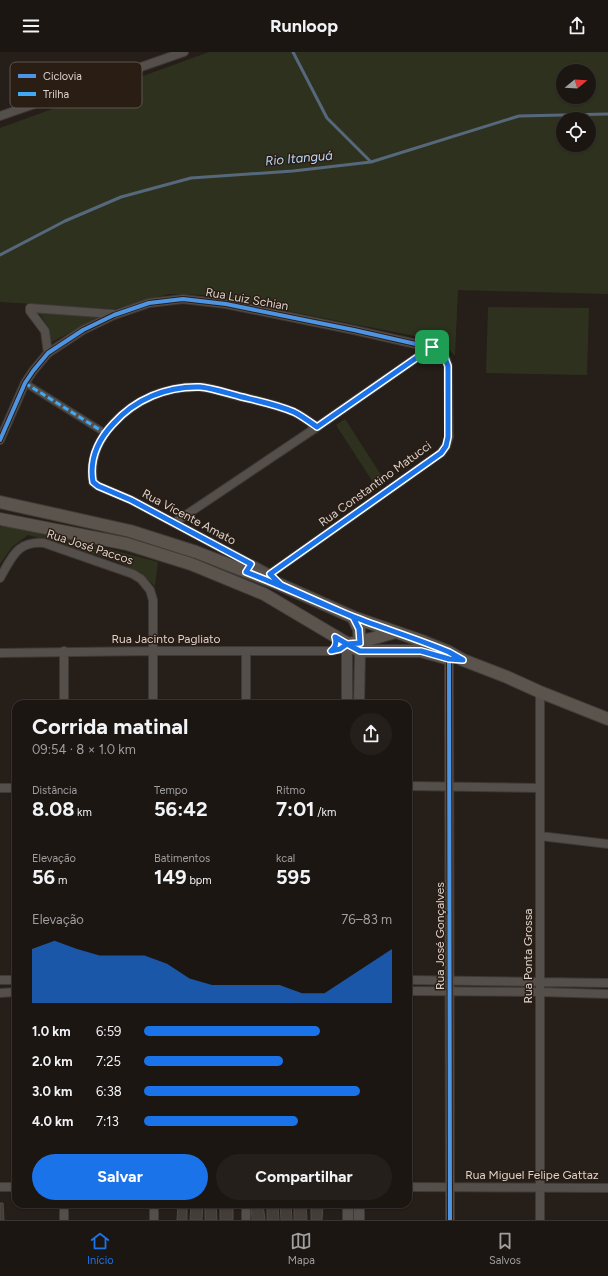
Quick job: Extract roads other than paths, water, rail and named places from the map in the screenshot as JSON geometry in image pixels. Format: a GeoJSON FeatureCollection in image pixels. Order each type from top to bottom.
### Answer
{"type":"FeatureCollection","features":[{"type":"Feature","properties":{"kind":"main road"},"geometry":{"type":"LineString","coordinates":[[0,502],[130,531],[249,568],[281,585],[353,617],[397,632],[449,655],[507,677],[608,719]]}},
{"type":"Feature","properties":{"kind":"main road"},"geometry":{"type":"LineString","coordinates":[[0,519],[127,544],[191,564],[264,594],[347,644],[360,647],[421,651],[449,655]]}},
{"type":"Feature","properties":{"kind":"main road"},"geometry":{"type":"LineString","coordinates":[[353,617],[359,629],[360,647]]}},
{"type":"Feature","properties":{"kind":"main road"},"geometry":{"type":"LineString","coordinates":[[360,647],[372,638],[397,632]]}},
{"type":"Feature","properties":{"kind":"street"},"geometry":{"type":"LineString","coordinates":[[142,67],[184,52]]}},
{"type":"Feature","properties":{"kind":"street"},"geometry":{"type":"LineString","coordinates":[[0,116],[23,108]]}},
{"type":"Feature","properties":{"kind":"street","name":"Rua Luiz Schian"},"geometry":{"type":"LineString","coordinates":[[0,440],[25,383],[48,353],[83,330],[114,314],[149,303],[183,299],[226,304],[432,347]]}},
{"type":"Feature","properties":{"kind":"street"},"geometry":{"type":"LineString","coordinates":[[48,353],[45,330],[30,311],[30,308],[114,314]]}},
{"type":"Feature","properties":{"kind":"street"},"geometry":{"type":"LineString","coordinates":[[174,523],[317,427],[432,347]]}},
{"type":"Feature","properties":{"kind":"street","name":"Rua Constantino Matucci"},"geometry":{"type":"LineString","coordinates":[[270,574],[441,453],[444,449],[448,437],[448,366],[443,353],[432,347]]}},
{"type":"Feature","properties":{"kind":"street"},"geometry":{"type":"LineString","coordinates":[[25,383],[105,433]]}},
{"type":"Feature","properties":{"kind":"street","name":"Rua Vicente Amato"},"geometry":{"type":"LineString","coordinates":[[281,585],[270,574],[249,568],[174,523],[131,500],[98,486],[93,482],[91,468],[92,460],[105,433],[133,406],[152,396],[176,388],[202,387],[261,402],[294,412],[317,427]]}},
{"type":"Feature","properties":{"kind":"street","name":"Rua José Paccos"},"geometry":{"type":"LineString","coordinates":[[0,578],[16,552],[22,546],[29,543],[44,543],[137,576],[150,590],[153,600],[153,700]]}},
{"type":"Feature","properties":{"kind":"street"},"geometry":{"type":"LineString","coordinates":[[331,651],[337,644],[335,637]]}},
{"type":"Feature","properties":{"kind":"street"},"geometry":{"type":"LineString","coordinates":[[347,644],[347,700]]}},
{"type":"Feature","properties":{"kind":"street","name":"Rua Jacinto Pagliato"},"geometry":{"type":"LineString","coordinates":[[0,653],[64,651],[331,651],[340,649],[347,644]]}},
{"type":"Feature","properties":{"kind":"street"},"geometry":{"type":"LineString","coordinates":[[359,700],[360,647]]}},
{"type":"Feature","properties":{"kind":"street"},"geometry":{"type":"LineString","coordinates":[[64,651],[64,700]]}},
{"type":"Feature","properties":{"kind":"street"},"geometry":{"type":"LineString","coordinates":[[246,651],[246,700]]}},
{"type":"Feature","properties":{"kind":"street","name":"Rua José Gonçalves"},"geometry":{"type":"LineString","coordinates":[[449,655],[450,1220]]}},
{"type":"Feature","properties":{"kind":"street","name":"Rua Ponta Grossa"},"geometry":{"type":"LineString","coordinates":[[540,692],[540,1220]]}},
{"type":"Feature","properties":{"kind":"street"},"geometry":{"type":"LineString","coordinates":[[412,786],[540,788]]}},
{"type":"Feature","properties":{"kind":"street"},"geometry":{"type":"LineString","coordinates":[[0,788],[12,788]]}},
{"type":"Feature","properties":{"kind":"street"},"geometry":{"type":"LineString","coordinates":[[540,836],[608,844]]}},
{"type":"Feature","properties":{"kind":"street"},"geometry":{"type":"LineString","coordinates":[[0,980],[12,980]]}},
{"type":"Feature","properties":{"kind":"street"},"geometry":{"type":"LineString","coordinates":[[412,980],[608,983]]}},
{"type":"Feature","properties":{"kind":"street"},"geometry":{"type":"LineString","coordinates":[[412,991],[608,994]]}},
{"type":"Feature","properties":{"kind":"street"},"geometry":{"type":"LineString","coordinates":[[0,993],[12,992]]}},
{"type":"Feature","properties":{"kind":"street"},"geometry":{"type":"LineString","coordinates":[[0,1187],[12,1187]]}},
{"type":"Feature","properties":{"kind":"street","name":"Rua Miguel Felipe Gattaz"},"geometry":{"type":"LineString","coordinates":[[412,1187],[608,1188]]}},
{"type":"Feature","properties":{"kind":"street"},"geometry":{"type":"LineString","coordinates":[[64,1208],[64,1220]]}},
{"type":"Feature","properties":{"kind":"street"},"geometry":{"type":"LineString","coordinates":[[154,1208],[154,1220]]}},
{"type":"Feature","properties":{"kind":"street"},"geometry":{"type":"LineString","coordinates":[[246,1208],[246,1220]]}},
{"type":"Feature","properties":{"kind":"street"},"geometry":{"type":"LineString","coordinates":[[348,1208],[348,1220]]}},
{"type":"Feature","properties":{"kind":"street"},"geometry":{"type":"LineString","coordinates":[[359,1208],[359,1220]]}},
{"type":"Feature","properties":{"kind":"waterway"},"geometry":{"type":"LineString","coordinates":[[293,52],[327,118],[371,162]]}},
{"type":"Feature","properties":{"kind":"waterway","name":"Rio Itanguá"},"geometry":{"type":"LineString","coordinates":[[0,255],[65,221],[121,197],[191,178],[293,171],[371,162],[519,116],[608,114]]}}]}
